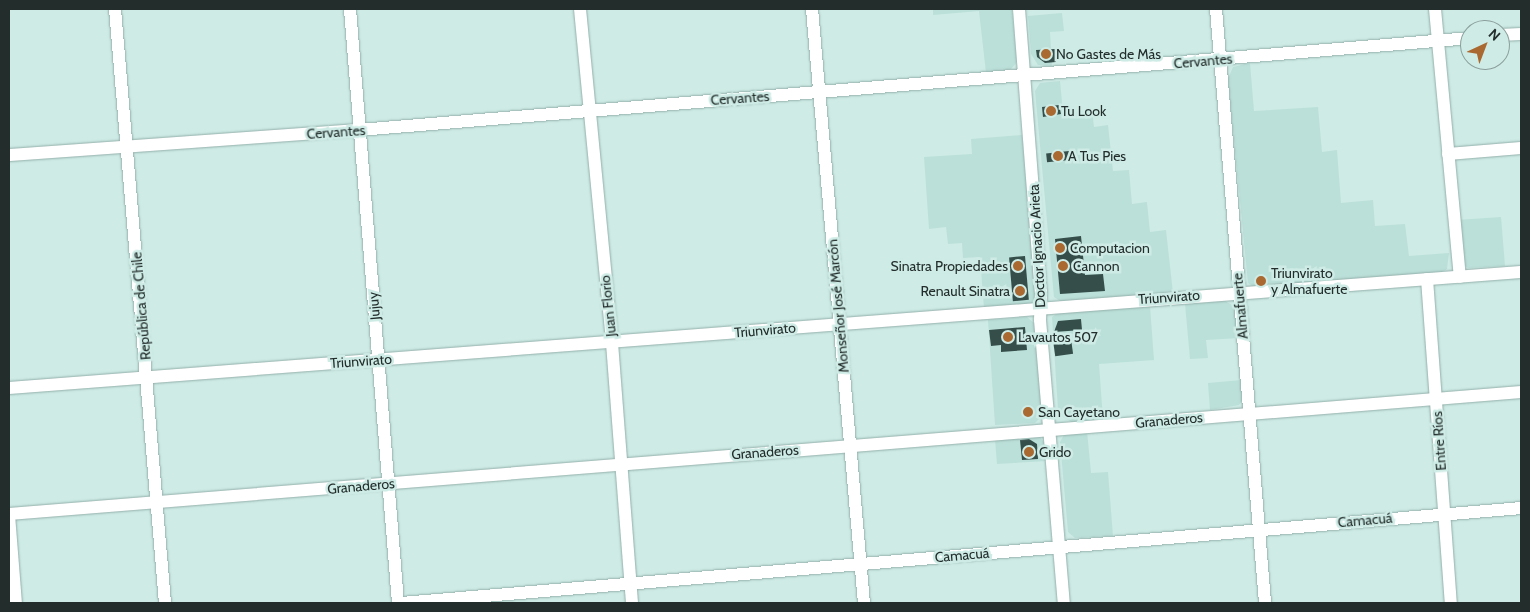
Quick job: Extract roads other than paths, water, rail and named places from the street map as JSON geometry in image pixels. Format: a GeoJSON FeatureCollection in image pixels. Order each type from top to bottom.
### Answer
{"type":"FeatureCollection","features":[{"type":"Feature","properties":{"kind":"street","name":"República de Chile"},"geometry":{"type":"LineString","coordinates":[[116,9],[165,603]]}},
{"type":"Feature","properties":{"kind":"street","name":"Jujuy"},"geometry":{"type":"LineString","coordinates":[[350,9],[398,603]]}},
{"type":"Feature","properties":{"kind":"street","name":"Juan Florio"},"geometry":{"type":"LineString","coordinates":[[580,9],[612,342],[632,603]]}},
{"type":"Feature","properties":{"kind":"street","name":"Monseñor José Marcón"},"geometry":{"type":"LineString","coordinates":[[812,9],[864,603]]}},
{"type":"Feature","properties":{"kind":"street","name":"Doctor Ignacio Arieta"},"geometry":{"type":"LineString","coordinates":[[1019,9],[1064,603]]}},
{"type":"Feature","properties":{"kind":"street","name":"Almafuerte"},"geometry":{"type":"LineString","coordinates":[[1216,9],[1265,603]]}},
{"type":"Feature","properties":{"kind":"street"},"geometry":{"type":"LineString","coordinates":[[1435,9],[1460,277]]}},
{"type":"Feature","properties":{"kind":"street","name":"Cervantes"},"geometry":{"type":"LineString","coordinates":[[9,155],[360,130],[1460,39]]}},
{"type":"Feature","properties":{"kind":"street"},"geometry":{"type":"LineString","coordinates":[[1448,154],[1521,148]]}},
{"type":"Feature","properties":{"kind":"street","name":"Triunvirato"},"geometry":{"type":"LineString","coordinates":[[9,388],[1041,307],[1521,272]]}},
{"type":"Feature","properties":{"kind":"street","name":"Entre Ríos"},"geometry":{"type":"LineString","coordinates":[[1427,279],[1451,603]]}},
{"type":"Feature","properties":{"kind":"street","name":"Granaderos"},"geometry":{"type":"LineString","coordinates":[[9,514],[156,504],[622,463],[1521,392]]}},
{"type":"Feature","properties":{"kind":"street","name":"Camacuá"},"geometry":{"type":"LineString","coordinates":[[402,603],[630,582],[1521,508]]}},
{"type":"Feature","properties":{"kind":"street"},"geometry":{"type":"LineString","coordinates":[[9,514],[16,603]]}},
{"type":"Feature","properties":{"kind":"place","name":"No Gastes de Más"},"geometry":{"type":"Point","coordinates":[1046,54]}},
{"type":"Feature","properties":{"kind":"place","name":"Tu Look"},"geometry":{"type":"Point","coordinates":[1051,111]}},
{"type":"Feature","properties":{"kind":"place","name":"A Tus Pies"},"geometry":{"type":"Point","coordinates":[1058,156]}},
{"type":"Feature","properties":{"kind":"place","name":"Computacion"},"geometry":{"type":"Point","coordinates":[1060,248]}},
{"type":"Feature","properties":{"kind":"place","name":"Sinatra Propiedades"},"geometry":{"type":"Point","coordinates":[1018,266]}},
{"type":"Feature","properties":{"kind":"place","name":"Cannon"},"geometry":{"type":"Point","coordinates":[1063,266]}},
{"type":"Feature","properties":{"kind":"place","name":"Triunvirato y Almafuerte"},"geometry":{"type":"Point","coordinates":[1261,281]}},
{"type":"Feature","properties":{"kind":"place","name":"Renault Sinatra"},"geometry":{"type":"Point","coordinates":[1020,291]}},
{"type":"Feature","properties":{"kind":"place","name":"Lavautos 507"},"geometry":{"type":"Point","coordinates":[1008,337]}},
{"type":"Feature","properties":{"kind":"place","name":"San Cayetano"},"geometry":{"type":"Point","coordinates":[1028,412]}},
{"type":"Feature","properties":{"kind":"place","name":"Grido"},"geometry":{"type":"Point","coordinates":[1029,452]}}]}
